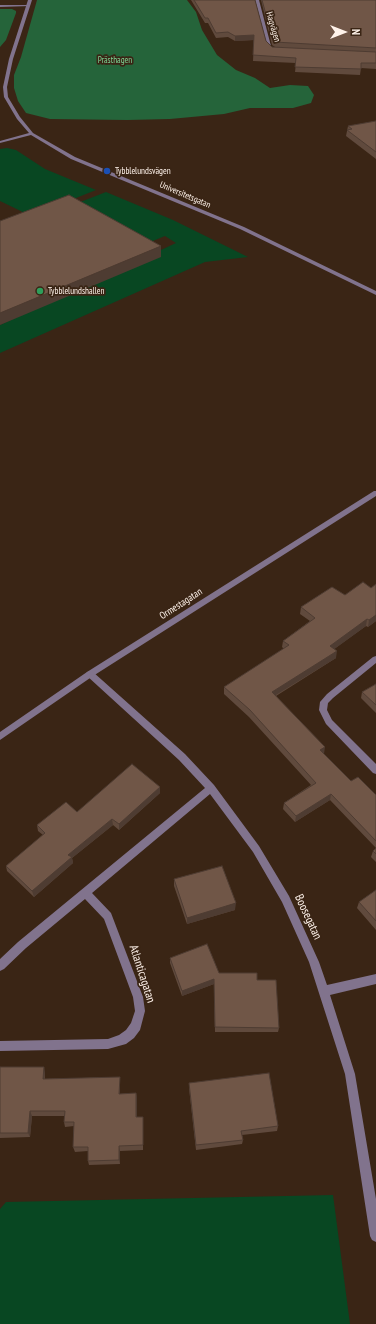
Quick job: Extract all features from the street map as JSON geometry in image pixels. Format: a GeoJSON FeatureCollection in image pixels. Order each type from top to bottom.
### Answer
{"type":"FeatureCollection","features":[{"type":"Feature","properties":{"kind":"street","name":"Universitetsgatan"},"geometry":{"type":"LineString","coordinates":[[30,0],[11,60],[5,87],[6,97],[18,118],[32,134],[73,158],[207,213],[376,293]]}},
{"type":"Feature","properties":{"kind":"street","name":"Hagvägen"},"geometry":{"type":"LineString","coordinates":[[257,0],[269,46],[273,50],[280,52]]}},
{"type":"Feature","properties":{"kind":"street"},"geometry":{"type":"LineString","coordinates":[[0,6],[28,6]]}},
{"type":"Feature","properties":{"kind":"street"},"geometry":{"type":"LineString","coordinates":[[0,142],[32,134]]}},
{"type":"Feature","properties":{"kind":"street","name":"Ormestagatan"},"geometry":{"type":"LineString","coordinates":[[0,737],[90,674],[376,493]]}},
{"type":"Feature","properties":{"kind":"street"},"geometry":{"type":"LineString","coordinates":[[376,659],[330,696],[324,702],[323,710],[329,722],[376,770]]}},
{"type":"Feature","properties":{"kind":"street","name":"Boosegatan"},"geometry":{"type":"LineString","coordinates":[[90,674],[127,709],[182,757],[211,788],[256,849],[286,899],[314,962],[350,1074],[376,1236]]}},
{"type":"Feature","properties":{"kind":"street"},"geometry":{"type":"LineString","coordinates":[[0,966],[22,945],[211,788]]}},
{"type":"Feature","properties":{"kind":"street","name":"Atlanticagatan"},"geometry":{"type":"LineString","coordinates":[[0,1046],[108,1044],[122,1040],[130,1034],[136,1026],[140,1011],[138,997],[108,916],[86,893]]}},
{"type":"Feature","properties":{"kind":"street"},"geometry":{"type":"LineString","coordinates":[[324,991],[376,979]]}},
{"type":"Feature","properties":{"kind":"green space","name":"Prästhagen"},"geometry":{"type":"Polygon","coordinates":[[[37,0],[187,0],[196,12],[202,30],[217,55],[236,70],[255,78],[270,88],[290,85],[308,86],[314,95],[311,103],[293,108],[250,108],[224,114],[170,119],[50,119],[26,113],[18,101],[14,88],[14,75],[21,57],[37,0]]]}},
{"type":"Feature","properties":{"kind":"green space"},"geometry":{"type":"Polygon","coordinates":[[[0,9],[12,9],[16,11],[16,13],[6,40],[0,47],[0,9]]]}},
{"type":"Feature","properties":{"kind":"green space"},"geometry":{"type":"Polygon","coordinates":[[[7,148],[16,150],[45,169],[96,190],[46,210],[29,215],[0,201],[0,149],[7,148]]]}},
{"type":"Feature","properties":{"kind":"green space"},"geometry":{"type":"Polygon","coordinates":[[[106,192],[173,220],[248,257],[205,262],[0,353],[0,325],[176,243],[165,236],[143,245],[70,206],[106,192]]]}},
{"type":"Feature","properties":{"kind":"green space"},"geometry":{"type":"Polygon","coordinates":[[[333,1195],[350,1324],[0,1324],[0,1209],[6,1202],[333,1195]]]}},
{"type":"Feature","properties":{"kind":"building"},"geometry":{"type":"Polygon","coordinates":[[[194,0],[255,0],[266,41],[272,47],[376,52],[376,63],[361,63],[361,69],[295,67],[296,58],[253,55],[254,35],[235,36],[228,32],[216,33],[208,18],[205,18],[194,0]]]}},
{"type":"Feature","properties":{"kind":"building"},"geometry":{"type":"Polygon","coordinates":[[[262,0],[376,0],[376,48],[275,42],[273,40],[262,0]]]}},
{"type":"Feature","properties":{"kind":"building"},"geometry":{"type":"Polygon","coordinates":[[[376,121],[376,152],[347,130],[352,129],[348,126],[376,121]]]}},
{"type":"Feature","properties":{"kind":"building","name":"Tybblelundshallen"},"geometry":{"type":"Polygon","coordinates":[[[69,195],[161,246],[0,313],[0,221],[69,195]]]}},
{"type":"Feature","properties":{"kind":"building"},"geometry":{"type":"Polygon","coordinates":[[[363,582],[371,588],[376,584],[376,615],[369,620],[367,619],[330,646],[337,651],[272,692],[325,747],[320,750],[351,781],[358,777],[376,795],[376,841],[331,794],[296,816],[284,803],[316,783],[250,710],[224,687],[289,645],[283,641],[315,618],[301,607],[332,587],[345,595],[363,582]]]}},
{"type":"Feature","properties":{"kind":"building"},"geometry":{"type":"Polygon","coordinates":[[[376,684],[376,705],[362,692],[376,684]]]}},
{"type":"Feature","properties":{"kind":"building"},"geometry":{"type":"Polygon","coordinates":[[[132,764],[160,787],[119,824],[112,819],[68,855],[72,857],[32,891],[6,866],[45,833],[37,825],[66,802],[77,812],[132,764]]]}},
{"type":"Feature","properties":{"kind":"building"},"geometry":{"type":"Polygon","coordinates":[[[222,866],[236,903],[187,918],[174,879],[222,866]]]}},
{"type":"Feature","properties":{"kind":"building"},"geometry":{"type":"Polygon","coordinates":[[[376,890],[376,921],[359,902],[376,890]]]}},
{"type":"Feature","properties":{"kind":"building"},"geometry":{"type":"Polygon","coordinates":[[[207,944],[219,973],[257,973],[257,980],[276,980],[279,1028],[215,1027],[214,979],[182,991],[170,958],[207,944]]]}},
{"type":"Feature","properties":{"kind":"building"},"geometry":{"type":"Polygon","coordinates":[[[0,1067],[44,1067],[43,1079],[120,1077],[119,1094],[136,1093],[136,1117],[143,1117],[143,1145],[119,1146],[119,1160],[88,1161],[88,1147],[73,1147],[74,1122],[64,1122],[65,1111],[30,1111],[28,1133],[0,1133],[0,1067]]]}},
{"type":"Feature","properties":{"kind":"building"},"geometry":{"type":"Polygon","coordinates":[[[269,1073],[278,1126],[241,1131],[243,1140],[196,1145],[189,1083],[269,1073]]]}},
{"type":"Feature","properties":{"kind":"place","name":"Tybblelundsvägen"},"geometry":{"type":"Point","coordinates":[107,171]}},
{"type":"Feature","properties":{"kind":"place","name":"Tybblelundshallen"},"geometry":{"type":"Point","coordinates":[40,291]}}]}
